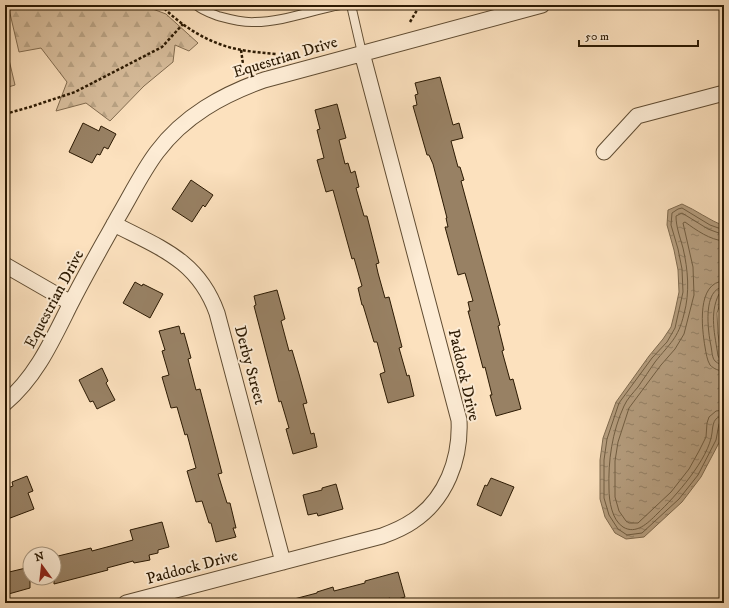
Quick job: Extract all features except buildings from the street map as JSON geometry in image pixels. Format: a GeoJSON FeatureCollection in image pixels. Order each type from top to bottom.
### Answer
{"type":"FeatureCollection","features":[{"type":"Feature","properties":{"kind":"street","name":"Equestrian Drive"},"geometry":{"type":"LineString","coordinates":[[5,403],[26,382],[47,352],[71,303],[146,169],[174,133],[190,118],[207,106],[239,89],[264,80],[542,5]]}},
{"type":"Feature","properties":{"kind":"street","name":"Paddock Drive"},"geometry":{"type":"LineString","coordinates":[[126,603],[382,536],[396,531],[412,522],[432,504],[441,492],[452,471],[458,445],[459,430],[456,410],[362,53]]}},
{"type":"Feature","properties":{"kind":"street"},"geometry":{"type":"LineString","coordinates":[[604,152],[637,116],[724,93]]}},
{"type":"Feature","properties":{"kind":"street","name":"Derby Street"},"geometry":{"type":"LineString","coordinates":[[114,224],[180,260],[202,281],[213,301],[283,562]]}},
{"type":"Feature","properties":{"kind":"street"},"geometry":{"type":"LineString","coordinates":[[5,265],[71,303]]}},
{"type":"Feature","properties":{"kind":"lane"},"geometry":{"type":"LineString","coordinates":[[196,5],[205,12],[223,17],[254,22],[282,18],[319,8],[340,5]]}},
{"type":"Feature","properties":{"kind":"lane"},"geometry":{"type":"LineString","coordinates":[[351,5],[362,53]]}},
{"type":"Feature","properties":{"kind":"path"},"geometry":{"type":"LineString","coordinates":[[162,5],[169,14],[182,24],[202,36],[220,44],[241,50],[276,54]]}},
{"type":"Feature","properties":{"kind":"path"},"geometry":{"type":"LineString","coordinates":[[410,22],[420,5]]}},
{"type":"Feature","properties":{"kind":"path"},"geometry":{"type":"LineString","coordinates":[[5,114],[75,92],[162,47],[182,24]]}},
{"type":"Feature","properties":{"kind":"path"},"geometry":{"type":"LineString","coordinates":[[241,50],[242,64]]}},
{"type":"Feature","properties":{"kind":"green space"},"geometry":{"type":"Polygon","coordinates":[[[8,5],[142,5],[166,14],[198,43],[189,51],[175,45],[173,62],[144,86],[110,121],[86,103],[56,111],[67,82],[41,48],[19,52],[8,5]]]}},
{"type":"Feature","properties":{"kind":"green space"},"geometry":{"type":"Polygon","coordinates":[[[5,43],[15,85],[5,88],[5,43]]]}},
{"type":"Feature","properties":{"kind":"water"},"geometry":{"type":"Polygon","coordinates":[[[682,204],[724,226],[724,292],[717,313],[718,334],[724,372],[724,408],[720,441],[701,477],[682,502],[644,537],[626,539],[615,533],[605,517],[600,499],[600,460],[603,438],[616,402],[671,327],[679,292],[678,270],[667,225],[668,210],[682,204]]]}}]}
